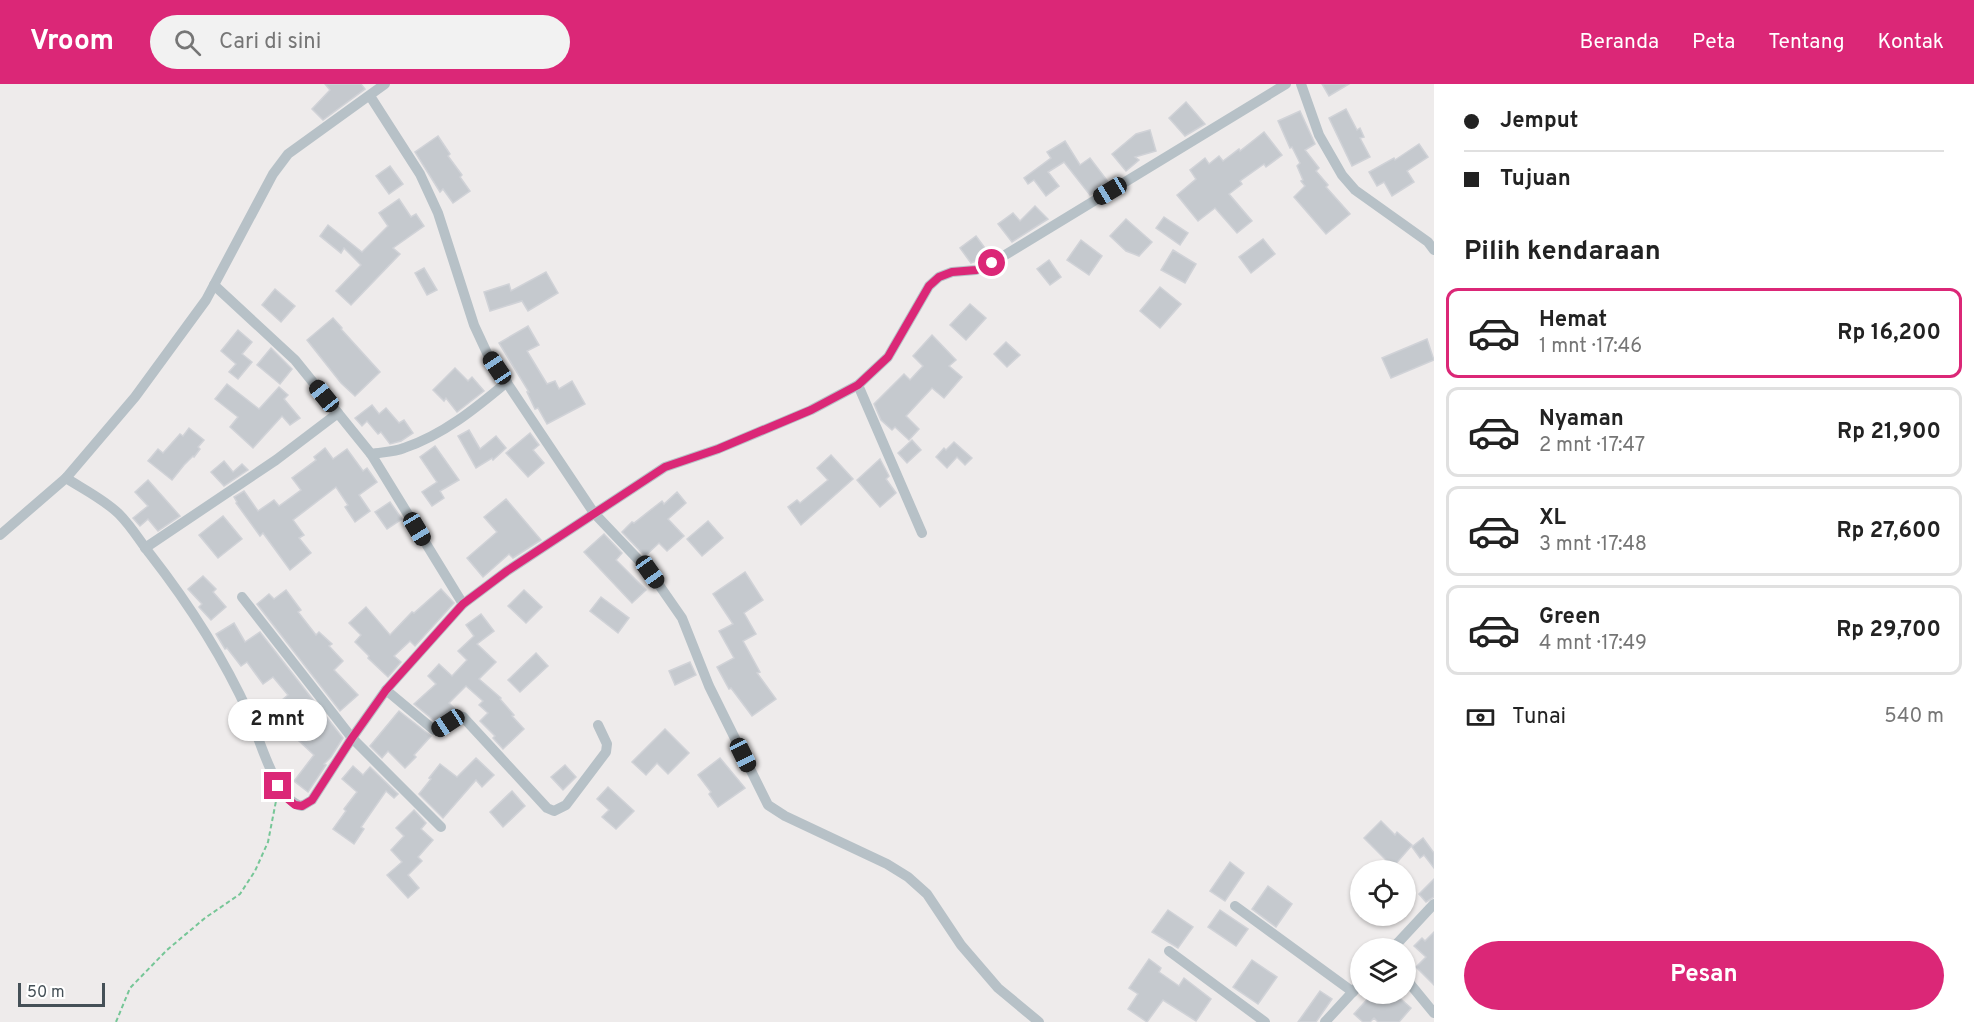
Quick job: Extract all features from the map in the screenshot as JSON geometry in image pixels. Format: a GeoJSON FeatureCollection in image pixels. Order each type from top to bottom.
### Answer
{"type":"FeatureCollection","features":[{"type":"Feature","properties":{"kind":"street"},"geometry":{"type":"LineString","coordinates":[[0,535],[66,478],[135,397],[206,300],[273,174],[288,154],[385,84]]}},
{"type":"Feature","properties":{"kind":"street"},"geometry":{"type":"LineString","coordinates":[[66,478],[119,514],[175,586],[209,638],[249,715],[278,786],[295,805],[307,805],[386,690],[463,604],[507,571],[665,467],[718,449],[811,410],[858,385],[888,357],[929,286],[939,277],[952,272],[976,270],[992,263],[1286,84]]}},
{"type":"Feature","properties":{"kind":"street"},"geometry":{"type":"LineString","coordinates":[[1301,84],[1319,135],[1342,175],[1355,190],[1428,242],[1434,250]]}},
{"type":"Feature","properties":{"kind":"street"},"geometry":{"type":"LineString","coordinates":[[370,96],[420,174],[429,193],[438,213],[474,325],[487,353],[594,513],[650,572],[682,618],[709,686],[768,805],[785,816],[888,864],[908,877],[927,894],[961,945],[998,988],[1039,1022]]}},
{"type":"Feature","properties":{"kind":"street"},"geometry":{"type":"LineString","coordinates":[[213,285],[295,360],[371,454],[463,604]]}},
{"type":"Feature","properties":{"kind":"street"},"geometry":{"type":"LineString","coordinates":[[371,454],[403,449],[443,430],[473,410],[507,382]]}},
{"type":"Feature","properties":{"kind":"street"},"geometry":{"type":"LineString","coordinates":[[858,385],[922,533]]}},
{"type":"Feature","properties":{"kind":"street"},"geometry":{"type":"LineString","coordinates":[[145,548],[283,454],[338,413]]}},
{"type":"Feature","properties":{"kind":"street"},"geometry":{"type":"LineString","coordinates":[[242,597],[352,738],[441,827]]}},
{"type":"Feature","properties":{"kind":"street"},"geometry":{"type":"LineString","coordinates":[[386,690],[434,730],[458,716],[463,717],[547,808],[554,811],[566,806],[606,752],[607,744],[598,725]]}},
{"type":"Feature","properties":{"kind":"street"},"geometry":{"type":"LineString","coordinates":[[1402,938],[1434,904]]}},
{"type":"Feature","properties":{"kind":"street"},"geometry":{"type":"LineString","coordinates":[[1235,906],[1350,983]]}},
{"type":"Feature","properties":{"kind":"street"},"geometry":{"type":"LineString","coordinates":[[1169,951],[1265,1022]]}},
{"type":"Feature","properties":{"kind":"street"},"geometry":{"type":"LineString","coordinates":[[1416,991],[1434,1013]]}},
{"type":"Feature","properties":{"kind":"street"},"geometry":{"type":"LineString","coordinates":[[1325,1022],[1350,995]]}},
{"type":"Feature","properties":{"kind":"path"},"geometry":{"type":"LineString","coordinates":[[116,1022],[130,988],[167,950],[205,918],[240,894],[255,871],[268,842],[278,786]]}},
{"type":"Feature","properties":{"kind":"building"},"geometry":{"type":"Polygon","coordinates":[[[325,84],[361,84],[365,89],[323,120],[312,109],[330,90],[325,84]]]}},
{"type":"Feature","properties":{"kind":"building"},"geometry":{"type":"Polygon","coordinates":[[[1322,84],[1349,84],[1329,96],[1322,84]]]}},
{"type":"Feature","properties":{"kind":"building"},"geometry":{"type":"Polygon","coordinates":[[[1186,102],[1205,124],[1185,136],[1169,118],[1186,102]]]}},
{"type":"Feature","properties":{"kind":"building"},"geometry":{"type":"Polygon","coordinates":[[[1346,109],[1357,130],[1360,128],[1364,137],[1360,138],[1370,157],[1352,166],[1329,118],[1346,109]]]}},
{"type":"Feature","properties":{"kind":"building"},"geometry":{"type":"Polygon","coordinates":[[[1300,111],[1315,144],[1305,150],[1319,168],[1316,171],[1328,185],[1326,187],[1350,214],[1326,234],[1294,197],[1305,186],[1301,181],[1303,180],[1297,166],[1300,163],[1292,147],[1290,148],[1278,121],[1300,111]]]}},
{"type":"Feature","properties":{"kind":"building"},"geometry":{"type":"Polygon","coordinates":[[[1150,130],[1156,151],[1135,157],[1139,160],[1126,171],[1112,154],[1136,134],[1150,130]]]}},
{"type":"Feature","properties":{"kind":"building"},"geometry":{"type":"Polygon","coordinates":[[[1264,132],[1282,155],[1266,167],[1264,164],[1240,181],[1242,184],[1229,194],[1252,221],[1237,233],[1215,208],[1198,221],[1177,195],[1196,179],[1190,170],[1205,158],[1209,164],[1219,156],[1223,161],[1264,132]]]}},
{"type":"Feature","properties":{"kind":"building"},"geometry":{"type":"Polygon","coordinates":[[[438,136],[470,191],[453,203],[443,189],[440,192],[415,152],[438,136]]]}},
{"type":"Feature","properties":{"kind":"building"},"geometry":{"type":"Polygon","coordinates":[[[1065,141],[1080,165],[1090,158],[1109,183],[1090,195],[1064,162],[1048,172],[1059,186],[1046,196],[1034,180],[1028,184],[1024,178],[1051,158],[1047,152],[1065,141]]]}},
{"type":"Feature","properties":{"kind":"building"},"geometry":{"type":"Polygon","coordinates":[[[1419,144],[1428,157],[1407,171],[1414,182],[1392,196],[1384,182],[1377,186],[1369,172],[1394,158],[1395,160],[1419,144]]]}},
{"type":"Feature","properties":{"kind":"building"},"geometry":{"type":"Polygon","coordinates":[[[390,166],[403,184],[389,194],[376,176],[390,166]]]}},
{"type":"Feature","properties":{"kind":"building"},"geometry":{"type":"Polygon","coordinates":[[[399,199],[411,217],[416,214],[424,226],[393,248],[400,254],[351,305],[336,291],[361,265],[344,248],[341,253],[320,236],[328,225],[362,252],[388,226],[379,213],[399,199]]]}},
{"type":"Feature","properties":{"kind":"building"},"geometry":{"type":"Polygon","coordinates":[[[1035,206],[1048,219],[1012,242],[998,224],[1013,213],[1020,221],[1035,206]]]}},
{"type":"Feature","properties":{"kind":"building"},"geometry":{"type":"Polygon","coordinates":[[[1164,217],[1188,233],[1180,245],[1156,228],[1164,217]]]}},
{"type":"Feature","properties":{"kind":"building"},"geometry":{"type":"Polygon","coordinates":[[[1126,219],[1152,242],[1139,256],[1126,251],[1110,236],[1126,219]]]}},
{"type":"Feature","properties":{"kind":"building"},"geometry":{"type":"Polygon","coordinates":[[[976,236],[990,255],[971,263],[960,248],[976,236]]]}},
{"type":"Feature","properties":{"kind":"building"},"geometry":{"type":"Polygon","coordinates":[[[1263,239],[1275,254],[1251,273],[1239,257],[1263,239]]]}},
{"type":"Feature","properties":{"kind":"building"},"geometry":{"type":"Polygon","coordinates":[[[1081,240],[1102,256],[1089,275],[1067,260],[1081,240]]]}},
{"type":"Feature","properties":{"kind":"building"},"geometry":{"type":"Polygon","coordinates":[[[1173,250],[1196,264],[1185,283],[1161,270],[1173,250]]]}},
{"type":"Feature","properties":{"kind":"building"},"geometry":{"type":"Polygon","coordinates":[[[1049,260],[1061,277],[1050,285],[1037,269],[1049,260]]]}},
{"type":"Feature","properties":{"kind":"building"},"geometry":{"type":"Polygon","coordinates":[[[424,268],[437,290],[427,295],[415,273],[424,268]]]}},
{"type":"Feature","properties":{"kind":"building"},"geometry":{"type":"Polygon","coordinates":[[[546,272],[558,293],[528,311],[522,301],[490,311],[484,292],[509,284],[511,291],[546,272]]]}},
{"type":"Feature","properties":{"kind":"building"},"geometry":{"type":"Polygon","coordinates":[[[1160,287],[1181,304],[1160,328],[1140,311],[1160,287]]]}},
{"type":"Feature","properties":{"kind":"building"},"geometry":{"type":"Polygon","coordinates":[[[275,289],[295,306],[281,322],[262,305],[275,289]]]}},
{"type":"Feature","properties":{"kind":"building"},"geometry":{"type":"Polygon","coordinates":[[[970,304],[986,318],[966,340],[950,325],[970,304]]]}},
{"type":"Feature","properties":{"kind":"building"},"geometry":{"type":"Polygon","coordinates":[[[333,318],[380,372],[355,396],[341,383],[307,340],[333,318]]]}},
{"type":"Feature","properties":{"kind":"building"},"geometry":{"type":"Polygon","coordinates":[[[528,326],[539,345],[527,351],[547,384],[555,381],[559,389],[572,381],[585,404],[547,424],[538,408],[535,409],[527,392],[529,392],[499,343],[528,326]]]}},
{"type":"Feature","properties":{"kind":"building"},"geometry":{"type":"Polygon","coordinates":[[[238,330],[252,342],[242,354],[252,362],[238,379],[229,372],[236,364],[221,351],[238,330]]]}},
{"type":"Feature","properties":{"kind":"building"},"geometry":{"type":"Polygon","coordinates":[[[932,335],[956,360],[949,366],[962,377],[944,398],[932,388],[906,416],[919,429],[909,440],[895,427],[892,430],[881,420],[874,404],[904,374],[910,380],[923,366],[913,356],[932,335]]]}},
{"type":"Feature","properties":{"kind":"building"},"geometry":{"type":"Polygon","coordinates":[[[1427,339],[1434,360],[1391,378],[1382,358],[1427,339]]]}},
{"type":"Feature","properties":{"kind":"building"},"geometry":{"type":"Polygon","coordinates":[[[1006,342],[1020,355],[1007,367],[994,354],[1006,342]]]}},
{"type":"Feature","properties":{"kind":"building"},"geometry":{"type":"Polygon","coordinates":[[[271,348],[292,369],[280,384],[257,365],[271,348]]]}},
{"type":"Feature","properties":{"kind":"building"},"geometry":{"type":"Polygon","coordinates":[[[455,368],[468,381],[472,377],[484,391],[457,412],[446,398],[444,401],[433,390],[455,368]]]}},
{"type":"Feature","properties":{"kind":"building"},"geometry":{"type":"Polygon","coordinates":[[[227,384],[259,409],[279,387],[288,395],[284,399],[300,418],[290,425],[282,416],[253,448],[230,427],[238,417],[215,399],[227,384]]]}},
{"type":"Feature","properties":{"kind":"building"},"geometry":{"type":"Polygon","coordinates":[[[372,405],[379,414],[386,408],[399,423],[404,420],[413,433],[401,441],[390,444],[381,432],[378,434],[367,421],[362,426],[355,418],[372,405]]]}},
{"type":"Feature","properties":{"kind":"building"},"geometry":{"type":"Polygon","coordinates":[[[189,428],[204,440],[194,457],[172,480],[148,461],[158,449],[163,453],[180,434],[183,436],[189,428]]]}},
{"type":"Feature","properties":{"kind":"building"},"geometry":{"type":"Polygon","coordinates":[[[469,430],[480,449],[496,436],[506,448],[493,460],[492,458],[476,468],[458,436],[469,430]]]}},
{"type":"Feature","properties":{"kind":"building"},"geometry":{"type":"Polygon","coordinates":[[[530,433],[539,445],[533,450],[544,463],[528,477],[506,453],[530,433]]]}},
{"type":"Feature","properties":{"kind":"building"},"geometry":{"type":"Polygon","coordinates":[[[912,440],[921,450],[907,463],[898,453],[912,440]]]}},
{"type":"Feature","properties":{"kind":"building"},"geometry":{"type":"Polygon","coordinates":[[[954,442],[972,458],[965,465],[957,457],[947,468],[936,457],[954,442]]]}},
{"type":"Feature","properties":{"kind":"building"},"geometry":{"type":"Polygon","coordinates":[[[435,446],[459,480],[440,491],[444,498],[432,506],[422,492],[437,482],[420,457],[435,446]]]}},
{"type":"Feature","properties":{"kind":"building"},"geometry":{"type":"Polygon","coordinates":[[[325,448],[333,459],[347,449],[363,471],[367,468],[377,482],[359,495],[370,511],[355,522],[345,507],[348,505],[336,487],[293,520],[304,535],[299,538],[311,553],[290,570],[263,533],[260,536],[234,497],[244,491],[258,511],[274,500],[279,506],[301,490],[292,478],[316,460],[314,457],[325,448]]]}},
{"type":"Feature","properties":{"kind":"building"},"geometry":{"type":"Polygon","coordinates":[[[831,455],[853,479],[801,525],[788,507],[797,500],[800,503],[828,480],[817,468],[831,455]]]}},
{"type":"Feature","properties":{"kind":"building"},"geometry":{"type":"Polygon","coordinates":[[[880,459],[889,476],[886,479],[896,493],[880,507],[857,480],[880,459]]]}},
{"type":"Feature","properties":{"kind":"building"},"geometry":{"type":"Polygon","coordinates":[[[224,461],[233,472],[242,464],[248,470],[224,486],[211,472],[224,461]]]}},
{"type":"Feature","properties":{"kind":"building"},"geometry":{"type":"Polygon","coordinates":[[[148,480],[180,516],[158,531],[148,519],[140,526],[133,518],[148,506],[135,492],[148,480]]]}},
{"type":"Feature","properties":{"kind":"building"},"geometry":{"type":"Polygon","coordinates":[[[677,492],[686,503],[668,519],[684,536],[667,551],[659,543],[645,556],[622,532],[632,522],[634,523],[662,501],[664,504],[677,492]]]}},
{"type":"Feature","properties":{"kind":"building"},"geometry":{"type":"Polygon","coordinates":[[[506,499],[541,540],[513,558],[509,554],[483,577],[467,558],[497,532],[484,517],[506,499]]]}},
{"type":"Feature","properties":{"kind":"building"},"geometry":{"type":"Polygon","coordinates":[[[390,502],[402,519],[387,529],[375,512],[390,502]]]}},
{"type":"Feature","properties":{"kind":"building"},"geometry":{"type":"Polygon","coordinates":[[[223,516],[242,539],[218,558],[199,535],[223,516]]]}},
{"type":"Feature","properties":{"kind":"building"},"geometry":{"type":"Polygon","coordinates":[[[708,521],[723,538],[702,556],[687,539],[708,521]]]}},
{"type":"Feature","properties":{"kind":"building"},"geometry":{"type":"Polygon","coordinates":[[[604,534],[622,553],[616,560],[646,590],[632,603],[584,552],[604,534]]]}},
{"type":"Feature","properties":{"kind":"building"},"geometry":{"type":"Polygon","coordinates":[[[745,572],[763,600],[744,613],[756,634],[743,641],[760,672],[757,673],[776,699],[752,716],[731,688],[729,689],[717,667],[734,658],[719,631],[733,624],[713,594],[745,572]]]}},
{"type":"Feature","properties":{"kind":"building"},"geometry":{"type":"Polygon","coordinates":[[[203,576],[216,589],[213,592],[226,607],[211,620],[199,607],[202,604],[188,589],[203,576]]]}},
{"type":"Feature","properties":{"kind":"building"},"geometry":{"type":"Polygon","coordinates":[[[441,589],[454,603],[415,646],[410,641],[394,656],[401,662],[388,677],[355,642],[361,635],[349,623],[366,607],[390,635],[412,612],[414,613],[441,589]]]}},
{"type":"Feature","properties":{"kind":"building"},"geometry":{"type":"Polygon","coordinates":[[[286,590],[301,610],[298,612],[316,635],[319,632],[332,644],[329,646],[343,661],[334,670],[358,695],[340,711],[257,604],[269,594],[274,599],[286,590]]]}},
{"type":"Feature","properties":{"kind":"building"},"geometry":{"type":"Polygon","coordinates":[[[524,590],[542,607],[526,623],[508,606],[524,590]]]}},
{"type":"Feature","properties":{"kind":"building"},"geometry":{"type":"Polygon","coordinates":[[[601,597],[629,618],[618,633],[590,611],[601,597]]]}},
{"type":"Feature","properties":{"kind":"building"},"geometry":{"type":"Polygon","coordinates":[[[481,614],[494,631],[477,644],[496,662],[479,679],[501,698],[514,715],[512,716],[524,729],[503,749],[493,738],[495,736],[480,721],[488,713],[479,705],[483,701],[466,686],[449,703],[455,709],[436,722],[414,704],[436,684],[428,676],[439,664],[452,676],[467,660],[458,651],[474,636],[466,625],[481,614]]]}},
{"type":"Feature","properties":{"kind":"building"},"geometry":{"type":"Polygon","coordinates":[[[234,623],[245,642],[260,632],[343,738],[324,764],[326,765],[308,792],[294,781],[314,755],[299,741],[303,737],[277,704],[288,695],[273,677],[263,684],[247,662],[241,666],[227,648],[225,649],[216,634],[234,623]]]}},
{"type":"Feature","properties":{"kind":"building"},"geometry":{"type":"Polygon","coordinates":[[[536,653],[548,666],[520,692],[508,680],[536,653]]]}},
{"type":"Feature","properties":{"kind":"building"},"geometry":{"type":"Polygon","coordinates":[[[690,662],[696,675],[675,685],[669,671],[690,662]]]}},
{"type":"Feature","properties":{"kind":"building"},"geometry":{"type":"Polygon","coordinates":[[[399,711],[431,736],[405,768],[388,751],[382,758],[370,746],[399,711]]]}},
{"type":"Feature","properties":{"kind":"building"},"geometry":{"type":"Polygon","coordinates":[[[665,729],[689,753],[668,774],[657,763],[646,775],[632,762],[665,729]]]}},
{"type":"Feature","properties":{"kind":"building"},"geometry":{"type":"Polygon","coordinates":[[[476,758],[494,775],[482,787],[476,780],[443,818],[419,794],[440,764],[457,777],[476,758]]]}},
{"type":"Feature","properties":{"kind":"building"},"geometry":{"type":"Polygon","coordinates":[[[720,758],[745,788],[718,807],[709,794],[711,792],[698,775],[720,758]]]}},
{"type":"Feature","properties":{"kind":"building"},"geometry":{"type":"Polygon","coordinates":[[[565,765],[576,777],[563,790],[551,777],[565,765]]]}},
{"type":"Feature","properties":{"kind":"building"},"geometry":{"type":"Polygon","coordinates":[[[353,766],[363,775],[370,767],[398,794],[394,798],[386,791],[361,827],[364,829],[354,844],[333,829],[357,792],[342,779],[353,766]]]}},
{"type":"Feature","properties":{"kind":"building"},"geometry":{"type":"Polygon","coordinates":[[[608,787],[634,811],[616,829],[602,817],[609,810],[597,799],[608,787]]]}},
{"type":"Feature","properties":{"kind":"building"},"geometry":{"type":"Polygon","coordinates":[[[512,791],[525,806],[503,827],[490,812],[512,791]]]}},
{"type":"Feature","properties":{"kind":"building"},"geometry":{"type":"Polygon","coordinates":[[[414,810],[426,823],[421,829],[433,840],[418,857],[422,861],[408,875],[419,888],[408,898],[387,875],[402,862],[391,850],[404,836],[396,828],[414,810]]]}},
{"type":"Feature","properties":{"kind":"building"},"geometry":{"type":"Polygon","coordinates":[[[1381,821],[1395,835],[1397,832],[1412,845],[1399,860],[1386,860],[1364,838],[1381,821]]]}},
{"type":"Feature","properties":{"kind":"building"},"geometry":{"type":"Polygon","coordinates":[[[1423,838],[1434,853],[1434,868],[1424,855],[1420,858],[1412,847],[1423,838]]]}},
{"type":"Feature","properties":{"kind":"building"},"geometry":{"type":"Polygon","coordinates":[[[1230,862],[1244,873],[1225,901],[1210,891],[1230,862]]]}},
{"type":"Feature","properties":{"kind":"building"},"geometry":{"type":"Polygon","coordinates":[[[1434,879],[1434,897],[1426,902],[1419,894],[1434,879]]]}},
{"type":"Feature","properties":{"kind":"building"},"geometry":{"type":"Polygon","coordinates":[[[1268,886],[1292,904],[1276,927],[1252,909],[1268,886]]]}},
{"type":"Feature","properties":{"kind":"building"},"geometry":{"type":"Polygon","coordinates":[[[1168,910],[1193,927],[1178,948],[1152,932],[1168,910]]]}},
{"type":"Feature","properties":{"kind":"building"},"geometry":{"type":"Polygon","coordinates":[[[1220,910],[1248,929],[1236,946],[1208,927],[1220,910]]]}},
{"type":"Feature","properties":{"kind":"building"},"geometry":{"type":"Polygon","coordinates":[[[1434,932],[1434,985],[1416,967],[1426,957],[1416,948],[1416,944],[1422,938],[1425,941],[1434,932]]]}},
{"type":"Feature","properties":{"kind":"building"},"geometry":{"type":"Polygon","coordinates":[[[1149,959],[1161,968],[1159,972],[1179,986],[1184,978],[1211,999],[1196,1021],[1163,1000],[1147,1022],[1128,1009],[1138,994],[1129,988],[1149,959]]]}},
{"type":"Feature","properties":{"kind":"building"},"geometry":{"type":"Polygon","coordinates":[[[1252,960],[1277,977],[1258,1004],[1233,987],[1252,960]]]}},
{"type":"Feature","properties":{"kind":"building"},"geometry":{"type":"Polygon","coordinates":[[[1320,991],[1332,999],[1316,1022],[1298,1022],[1320,991]]]}},
{"type":"Feature","properties":{"kind":"building"},"geometry":{"type":"Polygon","coordinates":[[[1363,1004],[1406,1004],[1411,1008],[1399,1022],[1378,1022],[1374,1018],[1370,1022],[1363,1022],[1354,1014],[1363,1004]]]}},
{"type":"Feature","properties":{"kind":"route"},"geometry":{"type":"LineString","coordinates":[[278,786],[295,805],[307,805],[386,690],[463,604],[507,571],[665,467],[718,449],[811,410],[858,385],[888,357],[929,286],[939,277],[952,272],[976,270],[992,263]]}}]}
